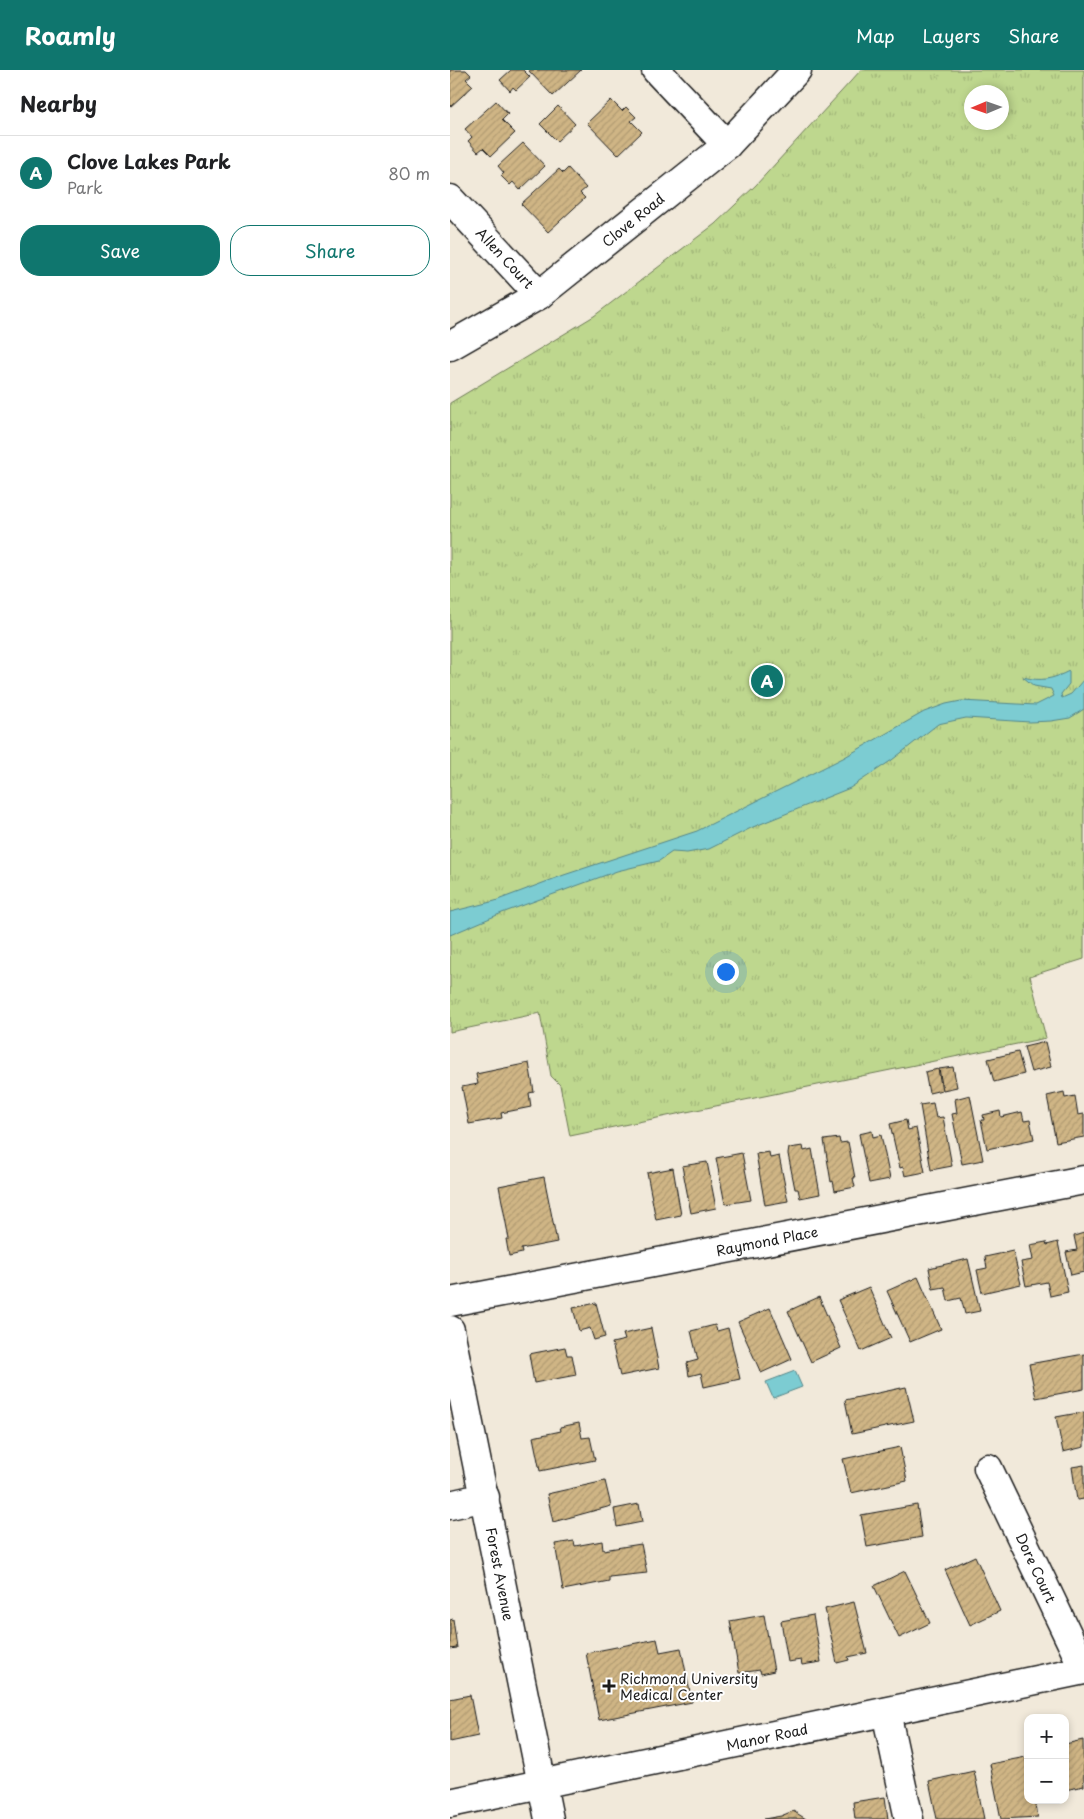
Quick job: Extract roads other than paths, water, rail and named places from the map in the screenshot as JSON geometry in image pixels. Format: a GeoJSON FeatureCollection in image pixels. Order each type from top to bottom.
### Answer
{"type":"FeatureCollection","features":[{"type":"Feature","properties":{"kind":"street"},"geometry":{"type":"LineString","coordinates":[[656,70],[727,145]]}},
{"type":"Feature","properties":{"kind":"street","name":"Clove Road"},"geometry":{"type":"LineString","coordinates":[[450,346],[539,295],[727,145],[797,70]]}},
{"type":"Feature","properties":{"kind":"street","name":"Allen Court"},"geometry":{"type":"LineString","coordinates":[[450,199],[539,295]]}},
{"type":"Feature","properties":{"kind":"street","name":"Raymond Place"},"geometry":{"type":"LineString","coordinates":[[450,1302],[1084,1180]]}},
{"type":"Feature","properties":{"kind":"street","name":"Forest Avenue"},"geometry":{"type":"LineString","coordinates":[[450,1330],[549,1819]]}},
{"type":"Feature","properties":{"kind":"street","name":"Dore Court"},"geometry":{"type":"LineString","coordinates":[[988,1468],[1084,1670]]}},
{"type":"Feature","properties":{"kind":"street"},"geometry":{"type":"LineString","coordinates":[[450,1505],[485,1497]]}},
{"type":"Feature","properties":{"kind":"street","name":"Manor Road"},"geometry":{"type":"LineString","coordinates":[[450,1803],[1084,1670]]}},
{"type":"Feature","properties":{"kind":"street"},"geometry":{"type":"LineString","coordinates":[[886,1712],[909,1819]]}},
{"type":"Feature","properties":{"kind":"water"},"geometry":{"type":"Polygon","coordinates":[[[1069,671],[1069,684],[1061,694],[1062,698],[1071,694],[1084,679],[1084,709],[1070,718],[1030,722],[966,718],[938,724],[892,760],[850,788],[753,827],[709,849],[687,853],[672,852],[659,861],[617,871],[502,913],[450,935],[450,912],[495,901],[564,875],[697,831],[843,758],[924,712],[946,704],[961,701],[1036,705],[1054,696],[1051,689],[1034,686],[1023,677],[1047,679],[1069,671]]]}},
{"type":"Feature","properties":{"kind":"water"},"geometry":{"type":"Polygon","coordinates":[[[795,1371],[802,1387],[773,1398],[766,1382],[795,1371]]]}},
{"type":"Feature","properties":{"kind":"place","name":"Clove Lakes Park"},"geometry":{"type":"Point","coordinates":[767,681]}},
{"type":"Feature","properties":{"kind":"place","name":"Richmond University Medical Center"},"geometry":{"type":"Point","coordinates":[609,1686]}}]}
